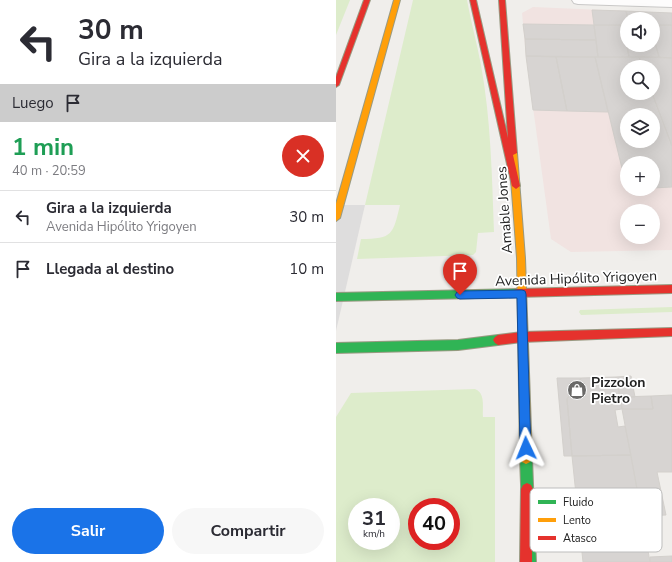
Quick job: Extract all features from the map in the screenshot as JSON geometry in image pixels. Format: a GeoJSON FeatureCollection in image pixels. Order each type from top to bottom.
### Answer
{"type":"FeatureCollection","features":[{"type":"Feature","properties":{"kind":"main road"},"geometry":{"type":"LineString","coordinates":[[336,84],[367,0]]}},
{"type":"Feature","properties":{"kind":"main road"},"geometry":{"type":"LineString","coordinates":[[336,218],[397,0]]}},
{"type":"Feature","properties":{"kind":"main road"},"geometry":{"type":"LineString","coordinates":[[473,0],[516,186]]}},
{"type":"Feature","properties":{"kind":"main road","name":"Amable Jones"},"geometry":{"type":"LineString","coordinates":[[502,0],[516,186],[522,294],[522,337],[530,562]]}},
{"type":"Feature","properties":{"kind":"main road","name":"Avenida Hipólito Yrigoyen"},"geometry":{"type":"LineString","coordinates":[[336,297],[522,294],[672,289]]}},
{"type":"Feature","properties":{"kind":"main road"},"geometry":{"type":"LineString","coordinates":[[336,348],[458,345],[522,337],[672,332]]}},
{"type":"Feature","properties":{"kind":"main road"},"geometry":{"type":"LineString","coordinates":[[526,562],[527,489]]}},
{"type":"Feature","properties":{"kind":"street"},"geometry":{"type":"LineString","coordinates":[[578,0],[672,3]]}},
{"type":"Feature","properties":{"kind":"shaded area"},"geometry":{"type":"Polygon","coordinates":[[[533,7],[649,12],[620,12],[620,52],[660,52],[660,12],[672,13],[672,250],[571,252],[551,239],[526,56],[522,13],[533,7]]]}},
{"type":"Feature","properties":{"kind":"green space"},"geometry":{"type":"Polygon","coordinates":[[[336,0],[350,0],[336,35],[336,0]]]}},
{"type":"Feature","properties":{"kind":"green space"},"geometry":{"type":"Polygon","coordinates":[[[413,0],[467,0],[481,65],[487,107],[494,232],[478,233],[476,252],[473,255],[357,259],[361,239],[380,238],[390,233],[393,229],[400,205],[365,205],[413,0]]]}},
{"type":"Feature","properties":{"kind":"green space"},"geometry":{"type":"Polygon","coordinates":[[[672,307],[672,312],[581,315],[579,312],[580,310],[672,307]]]}},
{"type":"Feature","properties":{"kind":"green space"},"geometry":{"type":"Polygon","coordinates":[[[475,389],[478,391],[481,394],[483,401],[483,417],[495,417],[495,562],[336,562],[336,417],[351,393],[475,389]]]}},
{"type":"Feature","properties":{"kind":"pier"},"geometry":{"type":"Polygon","coordinates":[[[336,205],[365,205],[336,331],[336,205]]]}},
{"type":"Feature","properties":{"kind":"building"},"geometry":{"type":"Polygon","coordinates":[[[592,10],[626,11],[620,12],[620,25],[594,25],[592,10]]]}},
{"type":"Feature","properties":{"kind":"building"},"geometry":{"type":"Polygon","coordinates":[[[626,11],[647,12],[626,12],[626,11]]]}},
{"type":"Feature","properties":{"kind":"building"},"geometry":{"type":"Polygon","coordinates":[[[660,13],[672,13],[672,25],[660,25],[660,13]]]}},
{"type":"Feature","properties":{"kind":"building"},"geometry":{"type":"Polygon","coordinates":[[[523,24],[594,25],[596,40],[525,39],[523,24]]]}},
{"type":"Feature","properties":{"kind":"building"},"geometry":{"type":"Polygon","coordinates":[[[594,25],[620,25],[620,52],[628,52],[629,57],[598,57],[594,25]]]}},
{"type":"Feature","properties":{"kind":"building"},"geometry":{"type":"Polygon","coordinates":[[[660,25],[672,25],[672,58],[659,57],[658,52],[660,52],[660,25]]]}},
{"type":"Feature","properties":{"kind":"building"},"geometry":{"type":"Polygon","coordinates":[[[525,39],[596,40],[598,57],[526,56],[525,39]]]}},
{"type":"Feature","properties":{"kind":"building"},"geometry":{"type":"Polygon","coordinates":[[[628,52],[658,52],[659,57],[629,57],[628,52]]]}},
{"type":"Feature","properties":{"kind":"building"},"geometry":{"type":"Polygon","coordinates":[[[526,56],[556,57],[567,111],[533,110],[526,56]]]}},
{"type":"Feature","properties":{"kind":"building"},"geometry":{"type":"Polygon","coordinates":[[[556,57],[595,57],[608,112],[567,111],[556,57]]]}},
{"type":"Feature","properties":{"kind":"building"},"geometry":{"type":"Polygon","coordinates":[[[595,57],[639,57],[640,60],[620,60],[620,100],[655,100],[658,108],[620,108],[620,148],[660,148],[660,114],[672,146],[672,187],[660,188],[660,156],[620,156],[620,160],[595,57]]]}},
{"type":"Feature","properties":{"kind":"building"},"geometry":{"type":"Polygon","coordinates":[[[639,57],[672,58],[672,146],[660,114],[660,108],[658,108],[655,100],[660,100],[660,60],[640,60],[639,57]]]}},
{"type":"Feature","properties":{"kind":"building"},"geometry":{"type":"Polygon","coordinates":[[[631,376],[635,397],[620,397],[616,377],[631,376]]]}},
{"type":"Feature","properties":{"kind":"building"},"geometry":{"type":"Polygon","coordinates":[[[616,377],[622,409],[615,410],[618,427],[625,426],[631,455],[572,456],[567,399],[581,378],[616,377]]]}},
{"type":"Feature","properties":{"kind":"building"},"geometry":{"type":"Polygon","coordinates":[[[557,378],[581,378],[567,399],[572,456],[564,456],[557,378]]]}},
{"type":"Feature","properties":{"kind":"building"},"geometry":{"type":"Polygon","coordinates":[[[672,395],[672,472],[657,472],[660,488],[637,488],[622,409],[653,409],[651,396],[672,395]]]}},
{"type":"Feature","properties":{"kind":"building"},"geometry":{"type":"Polygon","coordinates":[[[651,396],[653,409],[622,409],[620,397],[651,396]]]}},
{"type":"Feature","properties":{"kind":"building"},"geometry":{"type":"Polygon","coordinates":[[[631,455],[637,488],[575,488],[572,456],[631,455]]]}},
{"type":"Feature","properties":{"kind":"building"},"geometry":{"type":"Polygon","coordinates":[[[662,496],[666,515],[662,515],[662,496]]]}},
{"type":"Feature","properties":{"kind":"building"},"geometry":{"type":"Polygon","coordinates":[[[582,552],[648,552],[650,562],[583,562],[582,552]]]}},
{"type":"Feature","properties":{"kind":"building"},"geometry":{"type":"Polygon","coordinates":[[[672,556],[672,562],[650,562],[650,557],[672,556]]]}},
{"type":"Feature","properties":{"kind":"traffic: fast"},"geometry":{"type":"LineString","coordinates":[[336,297],[517,293]]}},
{"type":"Feature","properties":{"kind":"traffic: fast"},"geometry":{"type":"LineString","coordinates":[[336,348],[458,345],[498,340]]}},
{"type":"Feature","properties":{"kind":"traffic: fast"},"geometry":{"type":"LineString","coordinates":[[526,458],[530,562]]}},
{"type":"Feature","properties":{"kind":"traffic: slow"},"geometry":{"type":"LineString","coordinates":[[336,218],[397,0]]}},
{"type":"Feature","properties":{"kind":"traffic: slow"},"geometry":{"type":"LineString","coordinates":[[513,153],[521,258],[526,458]]}},
{"type":"Feature","properties":{"kind":"traffic: jam"},"geometry":{"type":"LineString","coordinates":[[336,85],[367,0]]}},
{"type":"Feature","properties":{"kind":"traffic: jam"},"geometry":{"type":"LineString","coordinates":[[473,0],[516,186]]}},
{"type":"Feature","properties":{"kind":"traffic: jam"},"geometry":{"type":"LineString","coordinates":[[502,0],[513,153]]}},
{"type":"Feature","properties":{"kind":"traffic: jam"},"geometry":{"type":"LineString","coordinates":[[517,293],[672,289]]}},
{"type":"Feature","properties":{"kind":"traffic: jam"},"geometry":{"type":"LineString","coordinates":[[498,340],[522,337],[672,332]]}},
{"type":"Feature","properties":{"kind":"traffic: jam"},"geometry":{"type":"LineString","coordinates":[[526,562],[527,489]]}},
{"type":"Feature","properties":{"kind":"place","name":"Pizzolon Pietro"},"geometry":{"type":"Point","coordinates":[577,390]}},
{"type":"Feature","properties":{"kind":"route"},"geometry":{"type":"LineString","coordinates":[[460,295],[522,294],[526,448]]}}]}
